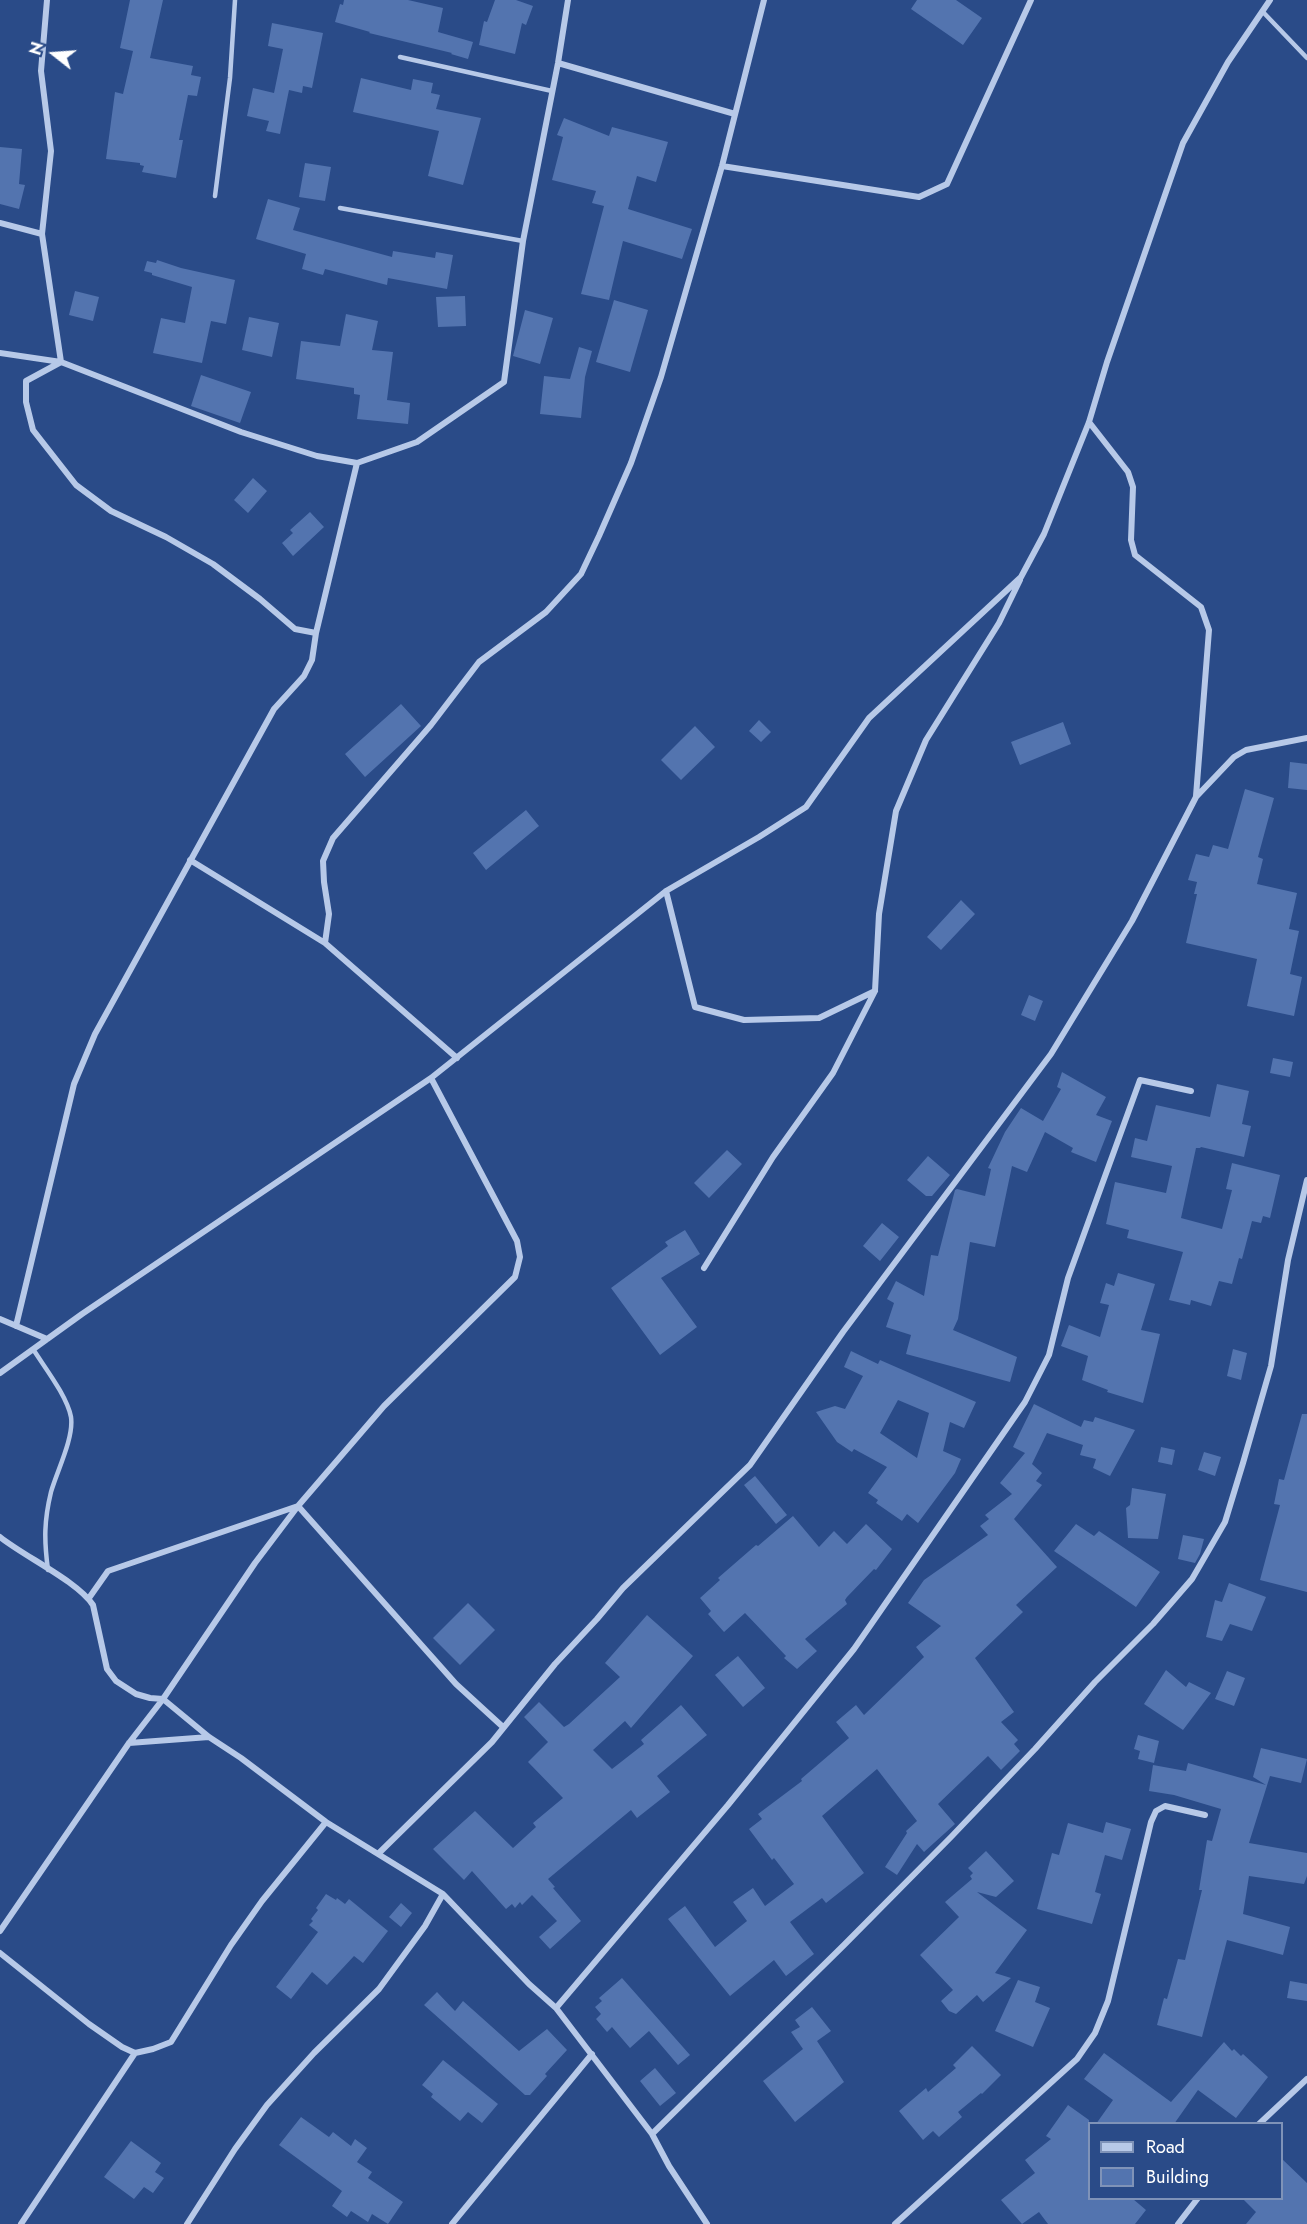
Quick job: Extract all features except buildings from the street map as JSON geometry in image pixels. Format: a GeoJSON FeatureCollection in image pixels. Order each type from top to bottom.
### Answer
{"type":"FeatureCollection","features":[{"type":"Feature","properties":{"kind":"street"},"geometry":{"type":"LineString","coordinates":[[47,0],[41,71],[51,151],[42,234],[61,362]]}},
{"type":"Feature","properties":{"kind":"street"},"geometry":{"type":"LineString","coordinates":[[0,353],[61,362],[241,432],[318,456],[357,463],[417,442],[504,382],[523,241],[568,0]]}},
{"type":"Feature","properties":{"kind":"street"},"geometry":{"type":"LineString","coordinates":[[325,943],[329,914],[323,861],[333,838],[431,725],[479,662],[546,612],[581,574],[599,536],[648,417],[722,166],[764,0]]}},
{"type":"Feature","properties":{"kind":"street"},"geometry":{"type":"LineString","coordinates":[[722,166],[919,196],[947,184],[1031,0]]}},
{"type":"Feature","properties":{"kind":"street"},"geometry":{"type":"LineString","coordinates":[[704,1268],[773,1157],[833,1073],[875,991],[879,914],[896,812],[926,740],[999,623],[1044,534],[1089,422],[1107,362],[1183,142],[1228,62],[1270,0]]}},
{"type":"Feature","properties":{"kind":"street"},"geometry":{"type":"LineString","coordinates":[[558,63],[735,114]]}},
{"type":"Feature","properties":{"kind":"street"},"geometry":{"type":"LineString","coordinates":[[0,223],[42,234]]}},
{"type":"Feature","properties":{"kind":"street"},"geometry":{"type":"LineString","coordinates":[[61,362],[26,381],[26,402],[33,430],[76,485],[111,511],[166,537],[213,564],[295,629],[316,633]]}},
{"type":"Feature","properties":{"kind":"street"},"geometry":{"type":"LineString","coordinates":[[1089,422],[1128,472],[1133,487],[1131,540],[1135,555],[1201,607],[1209,630],[1196,797]]}},
{"type":"Feature","properties":{"kind":"street"},"geometry":{"type":"LineString","coordinates":[[16,1326],[74,1084],[82,1060],[94,1034],[274,709],[304,676],[312,660],[316,633],[357,463]]}},
{"type":"Feature","properties":{"kind":"street"},"geometry":{"type":"LineString","coordinates":[[0,1373],[431,1078],[666,891],[806,807],[869,718],[1021,577]]}},
{"type":"Feature","properties":{"kind":"street"},"geometry":{"type":"LineString","coordinates":[[378,1854],[503,1727],[623,1588],[750,1465],[843,1332],[1051,1054],[1132,921],[1196,797],[1234,757],[1246,750],[1307,738]]}},
{"type":"Feature","properties":{"kind":"street"},"geometry":{"type":"LineString","coordinates":[[190,860],[325,943],[457,1058]]}},
{"type":"Feature","properties":{"kind":"street"},"geometry":{"type":"LineString","coordinates":[[666,891],[695,1007],[744,1020],[819,1018],[875,991]]}},
{"type":"Feature","properties":{"kind":"street"},"geometry":{"type":"LineString","coordinates":[[0,1931],[129,1743],[164,1699],[255,1563],[298,1506],[384,1406],[515,1277],[520,1257],[517,1241],[431,1078]]}},
{"type":"Feature","properties":{"kind":"street"},"geometry":{"type":"LineString","coordinates":[[556,2008],[735,1797],[854,1649],[1025,1402],[1049,1355],[1068,1278],[1140,1080],[1191,1091]]}},
{"type":"Feature","properties":{"kind":"street"},"geometry":{"type":"LineString","coordinates":[[652,2134],[943,1845],[1035,1749],[1095,1682],[1153,1624],[1192,1579],[1225,1522],[1244,1463],[1271,1366],[1288,1260],[1307,1180]]}},
{"type":"Feature","properties":{"kind":"street"},"geometry":{"type":"LineString","coordinates":[[0,1319],[47,1339]]}},
{"type":"Feature","properties":{"kind":"street"},"geometry":{"type":"LineString","coordinates":[[298,1506],[456,1684],[503,1727]]}},
{"type":"Feature","properties":{"kind":"street"},"geometry":{"type":"LineString","coordinates":[[89,1598],[108,1571],[298,1506]]}},
{"type":"Feature","properties":{"kind":"street"},"geometry":{"type":"LineString","coordinates":[[0,1537],[89,1598],[93,1605],[107,1669],[116,1681],[136,1694],[164,1699],[209,1737],[241,1758],[326,1822],[443,1894],[529,1984],[556,2008],[652,2134],[705,2223]]}},
{"type":"Feature","properties":{"kind":"street"},"geometry":{"type":"LineString","coordinates":[[129,1743],[209,1737]]}},
{"type":"Feature","properties":{"kind":"street"},"geometry":{"type":"LineString","coordinates":[[896,2224],[1077,2059],[1095,2033],[1107,2001],[1151,1822],[1156,1811],[1165,1806],[1205,1815]]}},
{"type":"Feature","properties":{"kind":"street"},"geometry":{"type":"LineString","coordinates":[[0,1953],[89,2024],[122,2047],[135,2053],[171,2042],[231,1945],[262,1901],[326,1822]]}},
{"type":"Feature","properties":{"kind":"street"},"geometry":{"type":"LineString","coordinates":[[187,2224],[235,2149],[267,2105],[379,1989],[425,1926],[443,1894]]}},
{"type":"Feature","properties":{"kind":"street"},"geometry":{"type":"LineString","coordinates":[[21,2224],[135,2053]]}},
{"type":"Feature","properties":{"kind":"street"},"geometry":{"type":"LineString","coordinates":[[452,2224],[592,2054]]}},
{"type":"Feature","properties":{"kind":"street"},"geometry":{"type":"LineString","coordinates":[[1261,2122],[1307,2078]]}},
{"type":"Feature","properties":{"kind":"street"},"geometry":{"type":"LineString","coordinates":[[1178,2224],[1197,2200]]}},
{"type":"Feature","properties":{"kind":"lane"},"geometry":{"type":"LineString","coordinates":[[215,196],[230,78],[235,0]]}},
{"type":"Feature","properties":{"kind":"lane"},"geometry":{"type":"LineString","coordinates":[[1263,12],[1307,58]]}},
{"type":"Feature","properties":{"kind":"lane"},"geometry":{"type":"LineString","coordinates":[[400,57],[552,91]]}},
{"type":"Feature","properties":{"kind":"lane"},"geometry":{"type":"LineString","coordinates":[[340,208],[523,241]]}},
{"type":"Feature","properties":{"kind":"lane"},"geometry":{"type":"LineString","coordinates":[[33,1349],[64,1400],[71,1416],[71,1431],[51,1494],[45,1527],[44,1539],[48,1570]]}}]}
